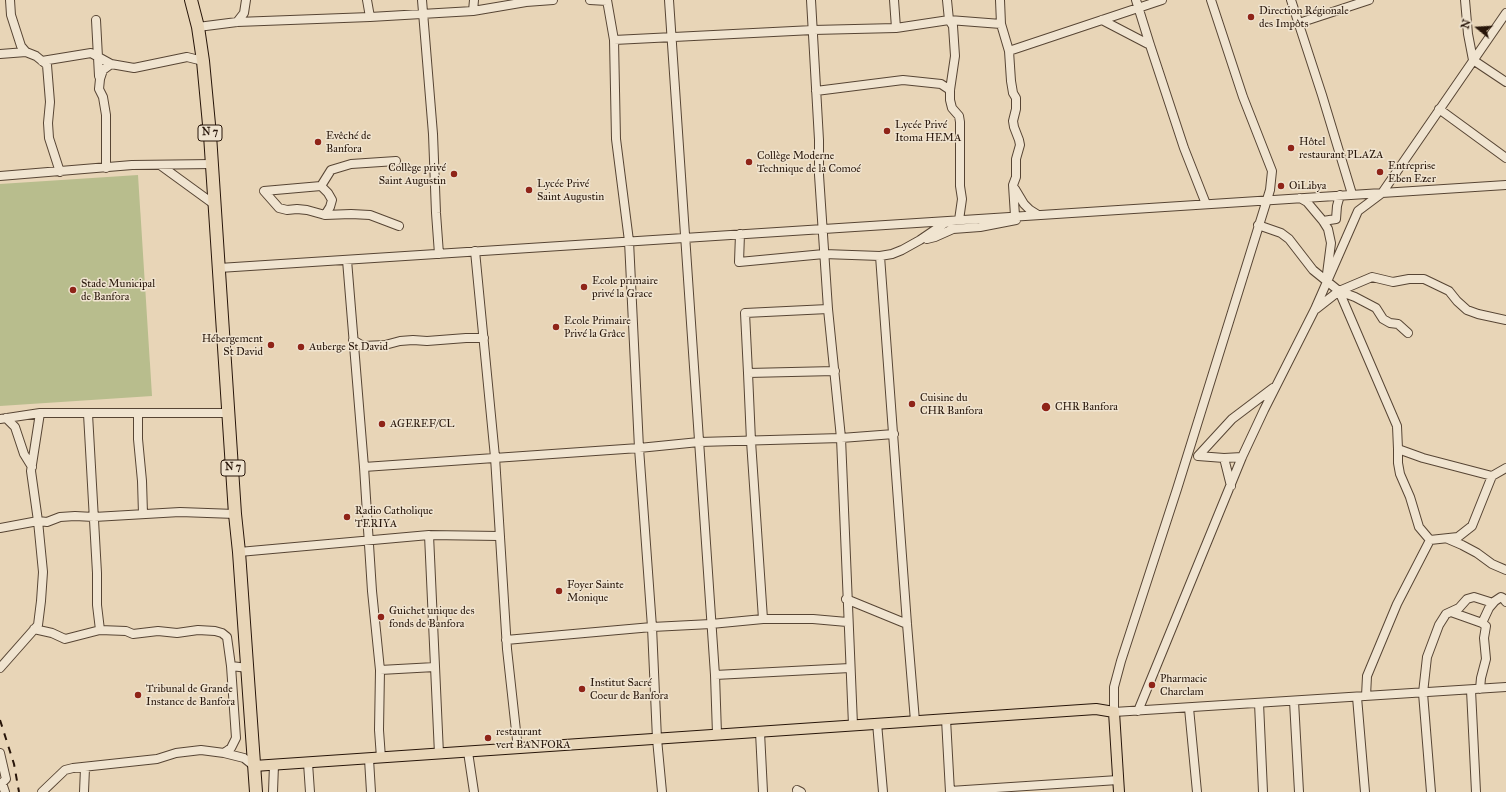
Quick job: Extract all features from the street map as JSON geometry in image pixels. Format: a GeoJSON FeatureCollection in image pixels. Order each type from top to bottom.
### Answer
{"type":"FeatureCollection","features":[{"type":"Feature","properties":{"kind":"highway","name":"N 7"},"geometry":{"type":"LineString","coordinates":[[193,1],[203,61],[212,164],[235,514],[248,668],[256,792]]}},
{"type":"Feature","properties":{"kind":"main road"},"geometry":{"type":"LineString","coordinates":[[254,766],[1096,709],[1114,712],[1119,792]]}},
{"type":"Feature","properties":{"kind":"street"},"geometry":{"type":"LineString","coordinates":[[2,0],[7,9],[10,9]]}},
{"type":"Feature","properties":{"kind":"street"},"geometry":{"type":"LineString","coordinates":[[10,0],[10,9],[16,34],[21,46],[26,52]]}},
{"type":"Feature","properties":{"kind":"street"},"geometry":{"type":"LineString","coordinates":[[237,22],[244,13],[245,0]]}},
{"type":"Feature","properties":{"kind":"street"},"geometry":{"type":"LineString","coordinates":[[368,0],[370,17]]}},
{"type":"Feature","properties":{"kind":"street"},"geometry":{"type":"LineString","coordinates":[[422,0],[433,134],[439,254]]}},
{"type":"Feature","properties":{"kind":"street"},"geometry":{"type":"LineString","coordinates":[[473,11],[474,0]]}},
{"type":"Feature","properties":{"kind":"street"},"geometry":{"type":"LineString","coordinates":[[198,27],[237,22],[423,15],[473,11],[526,2],[553,0]]}},
{"type":"Feature","properties":{"kind":"street"},"geometry":{"type":"LineString","coordinates":[[590,0],[607,0],[614,40],[616,139],[629,241],[639,448],[652,627],[657,739],[662,792]]}},
{"type":"Feature","properties":{"kind":"street"},"geometry":{"type":"LineString","coordinates":[[669,0],[715,675],[717,734]]}},
{"type":"Feature","properties":{"kind":"street"},"geometry":{"type":"LineString","coordinates":[[811,0],[824,254],[841,438],[852,726]]}},
{"type":"Feature","properties":{"kind":"street"},"geometry":{"type":"LineString","coordinates":[[894,0],[896,28]]}},
{"type":"Feature","properties":{"kind":"street"},"geometry":{"type":"LineString","coordinates":[[947,0],[949,20],[953,26],[955,56],[950,100],[952,108],[959,116],[960,122],[960,186],[962,199],[959,220]]}},
{"type":"Feature","properties":{"kind":"street"},"geometry":{"type":"LineString","coordinates":[[1000,0],[1001,24],[1009,51],[1010,81],[1016,98],[1016,109],[1013,121],[1020,145],[1016,159],[1016,177],[1013,185],[1015,216]]}},
{"type":"Feature","properties":{"kind":"street"},"geometry":{"type":"LineString","coordinates":[[1009,51],[1102,20],[1138,4],[1162,0]]}},
{"type":"Feature","properties":{"kind":"street"},"geometry":{"type":"LineString","coordinates":[[1211,0],[1243,97],[1272,170],[1270,190],[1121,661],[1114,687],[1114,712],[1506,687]]}},
{"type":"Feature","properties":{"kind":"street"},"geometry":{"type":"LineString","coordinates":[[1291,0],[1352,194]]}},
{"type":"Feature","properties":{"kind":"street"},"geometry":{"type":"LineString","coordinates":[[1298,24],[1369,0]]}},
{"type":"Feature","properties":{"kind":"street"},"geometry":{"type":"LineString","coordinates":[[1465,0],[1468,34],[1473,60],[1506,82]]}},
{"type":"Feature","properties":{"kind":"street"},"geometry":{"type":"LineString","coordinates":[[1138,4],[1184,148],[1206,204]]}},
{"type":"Feature","properties":{"kind":"street"},"geometry":{"type":"LineString","coordinates":[[1138,711],[1242,456],[1315,309],[1358,211],[1382,193],[1505,14]]}},
{"type":"Feature","properties":{"kind":"street"},"geometry":{"type":"LineString","coordinates":[[96,20],[100,79],[99,89],[103,97],[106,115],[106,168]]}},
{"type":"Feature","properties":{"kind":"street"},"geometry":{"type":"LineString","coordinates":[[614,40],[813,30],[896,28],[949,20],[1001,24]]}},
{"type":"Feature","properties":{"kind":"street"},"geometry":{"type":"LineString","coordinates":[[1102,20],[1150,45]]}},
{"type":"Feature","properties":{"kind":"street"},"geometry":{"type":"LineString","coordinates":[[0,54],[26,52],[36,56],[47,65],[50,102],[48,123],[49,138],[60,172]]}},
{"type":"Feature","properties":{"kind":"street"},"geometry":{"type":"LineString","coordinates":[[42,61],[91,53],[111,64],[134,68],[187,57],[203,61]]}},
{"type":"Feature","properties":{"kind":"street"},"geometry":{"type":"LineString","coordinates":[[100,79],[103,70],[111,64]]}},
{"type":"Feature","properties":{"kind":"street"},"geometry":{"type":"LineString","coordinates":[[816,91],[903,80],[941,84],[950,90]]}},
{"type":"Feature","properties":{"kind":"street"},"geometry":{"type":"LineString","coordinates":[[1439,109],[1506,158]]}},
{"type":"Feature","properties":{"kind":"street"},"geometry":{"type":"LineString","coordinates":[[321,186],[331,170],[351,164],[396,161]]}},
{"type":"Feature","properties":{"kind":"street"},"geometry":{"type":"LineString","coordinates":[[160,164],[215,205]]}},
{"type":"Feature","properties":{"kind":"street"},"geometry":{"type":"LineString","coordinates":[[0,176],[132,165],[212,164]]}},
{"type":"Feature","properties":{"kind":"street"},"geometry":{"type":"LineString","coordinates":[[219,268],[1506,184]]}},
{"type":"Feature","properties":{"kind":"street"},"geometry":{"type":"LineString","coordinates":[[1013,185],[1024,204],[1030,210],[1042,215]]}},
{"type":"Feature","properties":{"kind":"street"},"geometry":{"type":"LineString","coordinates":[[325,215],[332,200],[321,186],[264,190],[279,208],[287,210],[307,210],[325,215],[370,215],[399,226]]}},
{"type":"Feature","properties":{"kind":"street"},"geometry":{"type":"LineString","coordinates":[[1323,221],[1336,219],[1340,195]]}},
{"type":"Feature","properties":{"kind":"street"},"geometry":{"type":"LineString","coordinates":[[1299,198],[1306,202],[1328,229],[1331,243],[1327,281]]}},
{"type":"Feature","properties":{"kind":"street"},"geometry":{"type":"LineString","coordinates":[[920,240],[935,237],[953,229],[980,227],[1042,215]]}},
{"type":"Feature","properties":{"kind":"street"},"geometry":{"type":"LineString","coordinates":[[740,234],[738,262],[824,254],[880,256],[892,254],[920,240],[945,222],[959,220]]}},
{"type":"Feature","properties":{"kind":"street"},"geometry":{"type":"LineString","coordinates":[[1258,225],[1281,232],[1289,239],[1313,270],[1339,292],[1397,426],[1398,463],[1400,474],[1410,497],[1419,527],[1430,540]]}},
{"type":"Feature","properties":{"kind":"street"},"geometry":{"type":"LineString","coordinates":[[475,251],[495,457],[506,640],[518,749]]}},
{"type":"Feature","properties":{"kind":"street"},"geometry":{"type":"LineString","coordinates":[[880,256],[894,434],[906,624],[915,721]]}},
{"type":"Feature","properties":{"kind":"street"},"geometry":{"type":"LineString","coordinates":[[347,260],[364,467],[372,591],[380,670],[379,730],[381,758]]}},
{"type":"Feature","properties":{"kind":"street"},"geometry":{"type":"LineString","coordinates":[[1315,309],[1339,292],[1372,277],[1393,282],[1409,279],[1424,279],[1449,292],[1467,310],[1506,320]]}},
{"type":"Feature","properties":{"kind":"street"},"geometry":{"type":"LineString","coordinates":[[1339,292],[1355,297],[1376,308],[1383,319],[1390,323],[1398,324],[1408,333]]}},
{"type":"Feature","properties":{"kind":"street"},"geometry":{"type":"LineString","coordinates":[[763,619],[751,441],[745,313],[828,309]]}},
{"type":"Feature","properties":{"kind":"street"},"geometry":{"type":"LineString","coordinates":[[353,340],[362,346],[386,345],[400,341],[413,340],[427,341],[484,338]]}},
{"type":"Feature","properties":{"kind":"street"},"geometry":{"type":"LineString","coordinates":[[748,373],[835,371]]}},
{"type":"Feature","properties":{"kind":"street"},"geometry":{"type":"LineString","coordinates":[[1198,456],[1232,419],[1275,387]]}},
{"type":"Feature","properties":{"kind":"street"},"geometry":{"type":"LineString","coordinates":[[3,418],[40,413],[229,414]]}},
{"type":"Feature","properties":{"kind":"street"},"geometry":{"type":"LineString","coordinates":[[0,668],[38,625],[43,572],[31,471],[40,413]]}},
{"type":"Feature","properties":{"kind":"street"},"geometry":{"type":"LineString","coordinates":[[88,414],[97,573],[97,605],[100,630]]}},
{"type":"Feature","properties":{"kind":"street"},"geometry":{"type":"LineString","coordinates":[[138,414],[138,439],[143,514]]}},
{"type":"Feature","properties":{"kind":"street"},"geometry":{"type":"LineString","coordinates":[[15,427],[23,416]]}},
{"type":"Feature","properties":{"kind":"street"},"geometry":{"type":"LineString","coordinates":[[3,418],[15,427],[24,454],[32,467]]}},
{"type":"Feature","properties":{"kind":"street"},"geometry":{"type":"LineString","coordinates":[[364,467],[639,448],[699,442],[841,438],[894,434]]}},
{"type":"Feature","properties":{"kind":"street"},"geometry":{"type":"LineString","coordinates":[[1398,449],[1423,458],[1492,476]]}},
{"type":"Feature","properties":{"kind":"street"},"geometry":{"type":"LineString","coordinates":[[1186,458],[1198,456],[1224,458],[1242,456]]}},
{"type":"Feature","properties":{"kind":"street"},"geometry":{"type":"LineString","coordinates":[[1224,458],[1231,486]]}},
{"type":"Feature","properties":{"kind":"street"},"geometry":{"type":"LineString","coordinates":[[1430,540],[1444,537],[1458,537],[1472,526],[1492,476],[1506,468]]}},
{"type":"Feature","properties":{"kind":"street"},"geometry":{"type":"LineString","coordinates":[[0,528],[38,521],[47,522],[60,517],[75,516],[94,517],[180,512],[235,514]]}},
{"type":"Feature","properties":{"kind":"street"},"geometry":{"type":"LineString","coordinates":[[239,552],[369,542],[429,535],[499,536]]}},
{"type":"Feature","properties":{"kind":"street"},"geometry":{"type":"LineString","coordinates":[[429,535],[439,754]]}},
{"type":"Feature","properties":{"kind":"street"},"geometry":{"type":"LineString","coordinates":[[1444,537],[1478,553],[1492,564],[1506,570]]}},
{"type":"Feature","properties":{"kind":"street"},"geometry":{"type":"LineString","coordinates":[[1366,696],[1367,676],[1397,604],[1430,540]]}},
{"type":"Feature","properties":{"kind":"street"},"geometry":{"type":"LineString","coordinates":[[1431,792],[1423,693],[1427,657],[1439,625],[1446,614],[1459,608],[1468,599],[1474,597],[1493,603]]}},
{"type":"Feature","properties":{"kind":"street"},"geometry":{"type":"LineString","coordinates":[[1482,623],[1493,603],[1501,597],[1506,602]]}},
{"type":"Feature","properties":{"kind":"street"},"geometry":{"type":"LineString","coordinates":[[846,599],[906,624]]}},
{"type":"Feature","properties":{"kind":"street"},"geometry":{"type":"LineString","coordinates":[[1451,612],[1482,623],[1486,626],[1484,638],[1486,659],[1480,689]]}},
{"type":"Feature","properties":{"kind":"street"},"geometry":{"type":"LineString","coordinates":[[506,640],[763,619],[847,622]]}},
{"type":"Feature","properties":{"kind":"street"},"geometry":{"type":"LineString","coordinates":[[34,629],[52,633],[64,639],[100,630],[126,631],[133,634],[158,631],[177,634],[198,630],[222,633],[227,637],[231,666],[236,738],[230,748],[224,753]]}},
{"type":"Feature","properties":{"kind":"street"},"geometry":{"type":"LineString","coordinates":[[231,666],[248,668]]}},
{"type":"Feature","properties":{"kind":"street"},"geometry":{"type":"LineString","coordinates":[[380,670],[435,666]]}},
{"type":"Feature","properties":{"kind":"street"},"geometry":{"type":"LineString","coordinates":[[715,675],[850,668]]}},
{"type":"Feature","properties":{"kind":"street"},"geometry":{"type":"LineString","coordinates":[[1471,690],[1476,792]]}},
{"type":"Feature","properties":{"kind":"street"},"geometry":{"type":"LineString","coordinates":[[1357,697],[1365,792]]}},
{"type":"Feature","properties":{"kind":"street"},"geometry":{"type":"LineString","coordinates":[[1294,701],[1299,792]]}},
{"type":"Feature","properties":{"kind":"street"},"geometry":{"type":"LineString","coordinates":[[1259,703],[1263,792]]}},
{"type":"Feature","properties":{"kind":"street"},"geometry":{"type":"LineString","coordinates":[[1189,708],[1196,792]]}},
{"type":"Feature","properties":{"kind":"street"},"geometry":{"type":"LineString","coordinates":[[946,719],[950,791],[1118,780]]}},
{"type":"Feature","properties":{"kind":"street"},"geometry":{"type":"LineString","coordinates":[[877,723],[883,792]]}},
{"type":"Feature","properties":{"kind":"street"},"geometry":{"type":"LineString","coordinates":[[760,732],[763,792]]}},
{"type":"Feature","properties":{"kind":"street"},"geometry":{"type":"LineString","coordinates":[[42,792],[65,770],[157,759],[176,753],[201,750],[224,753],[244,758],[254,766]]}},
{"type":"Feature","properties":{"kind":"street"},"geometry":{"type":"LineString","coordinates":[[468,752],[474,792]]}},
{"type":"Feature","properties":{"kind":"street"},"geometry":{"type":"LineString","coordinates":[[0,753],[6,779],[2,783],[5,792]]}},
{"type":"Feature","properties":{"kind":"street"},"geometry":{"type":"LineString","coordinates":[[369,759],[371,792]]}},
{"type":"Feature","properties":{"kind":"street"},"geometry":{"type":"LineString","coordinates":[[308,763],[310,792]]}},
{"type":"Feature","properties":{"kind":"street"},"geometry":{"type":"LineString","coordinates":[[273,792],[274,765]]}},
{"type":"Feature","properties":{"kind":"street"},"geometry":{"type":"LineString","coordinates":[[84,792],[85,768]]}},
{"type":"Feature","properties":{"kind":"green space","name":"Stade Municipal de Banfora"},"geometry":{"type":"Polygon","coordinates":[[[138,175],[152,396],[0,406],[0,184],[138,175]]]}},
{"type":"Feature","properties":{"kind":"railway"},"geometry":{"type":"LineString","coordinates":[[0,720],[14,764],[19,792]]}},
{"type":"Feature","properties":{"kind":"place","name":"Direction Régionale des Impôts"},"geometry":{"type":"Point","coordinates":[1251,17]}},
{"type":"Feature","properties":{"kind":"place","name":"Lycée Privé Itoma HEMA"},"geometry":{"type":"Point","coordinates":[887,131]}},
{"type":"Feature","properties":{"kind":"place","name":"Evêché de Banfora"},"geometry":{"type":"Point","coordinates":[318,142]}},
{"type":"Feature","properties":{"kind":"place","name":"Hôtel restaurant PLAZA"},"geometry":{"type":"Point","coordinates":[1291,148]}},
{"type":"Feature","properties":{"kind":"place","name":"Collège Moderne Technique de la Comoé"},"geometry":{"type":"Point","coordinates":[749,162]}},
{"type":"Feature","properties":{"kind":"place","name":"Entreprise Eben Ezer"},"geometry":{"type":"Point","coordinates":[1380,172]}},
{"type":"Feature","properties":{"kind":"place","name":"Collège privé Saint Augustin"},"geometry":{"type":"Point","coordinates":[454,174]}},
{"type":"Feature","properties":{"kind":"place","name":"OiLibya"},"geometry":{"type":"Point","coordinates":[1281,186]}},
{"type":"Feature","properties":{"kind":"place","name":"Lycée Privé Saint Augustin"},"geometry":{"type":"Point","coordinates":[529,190]}},
{"type":"Feature","properties":{"kind":"place","name":"Ecole primaire privé la Grace"},"geometry":{"type":"Point","coordinates":[584,287]}},
{"type":"Feature","properties":{"kind":"place","name":"Stade Municipal de Banfora"},"geometry":{"type":"Point","coordinates":[73,290]}},
{"type":"Feature","properties":{"kind":"place","name":"Ecole Primaire Privé la Grâce"},"geometry":{"type":"Point","coordinates":[556,327]}},
{"type":"Feature","properties":{"kind":"place","name":"Hébergement St David"},"geometry":{"type":"Point","coordinates":[271,345]}},
{"type":"Feature","properties":{"kind":"place","name":"Auberge St David"},"geometry":{"type":"Point","coordinates":[301,347]}},
{"type":"Feature","properties":{"kind":"place","name":"Cuisine du CHR Banfora"},"geometry":{"type":"Point","coordinates":[912,404]}},
{"type":"Feature","properties":{"kind":"place","name":"CHR Banfora"},"geometry":{"type":"Point","coordinates":[1046,407]}},
{"type":"Feature","properties":{"kind":"place","name":"AGEREF/CL"},"geometry":{"type":"Point","coordinates":[382,424]}},
{"type":"Feature","properties":{"kind":"place","name":"Radio Catholique TERIYA"},"geometry":{"type":"Point","coordinates":[347,517]}},
{"type":"Feature","properties":{"kind":"place","name":"Foyer Sainte Monique"},"geometry":{"type":"Point","coordinates":[559,591]}},
{"type":"Feature","properties":{"kind":"place","name":"Guichet unique des fonds de Banfora"},"geometry":{"type":"Point","coordinates":[381,617]}},
{"type":"Feature","properties":{"kind":"place","name":"Pharmacie Charclam"},"geometry":{"type":"Point","coordinates":[1152,685]}},
{"type":"Feature","properties":{"kind":"place","name":"Institut Sacré Coeur de Banfora"},"geometry":{"type":"Point","coordinates":[582,689]}},
{"type":"Feature","properties":{"kind":"place","name":"Tribunal de Grande Instance de Banfora"},"geometry":{"type":"Point","coordinates":[138,695]}},
{"type":"Feature","properties":{"kind":"place","name":"restaurant vert BANFORA"},"geometry":{"type":"Point","coordinates":[488,738]}}]}
